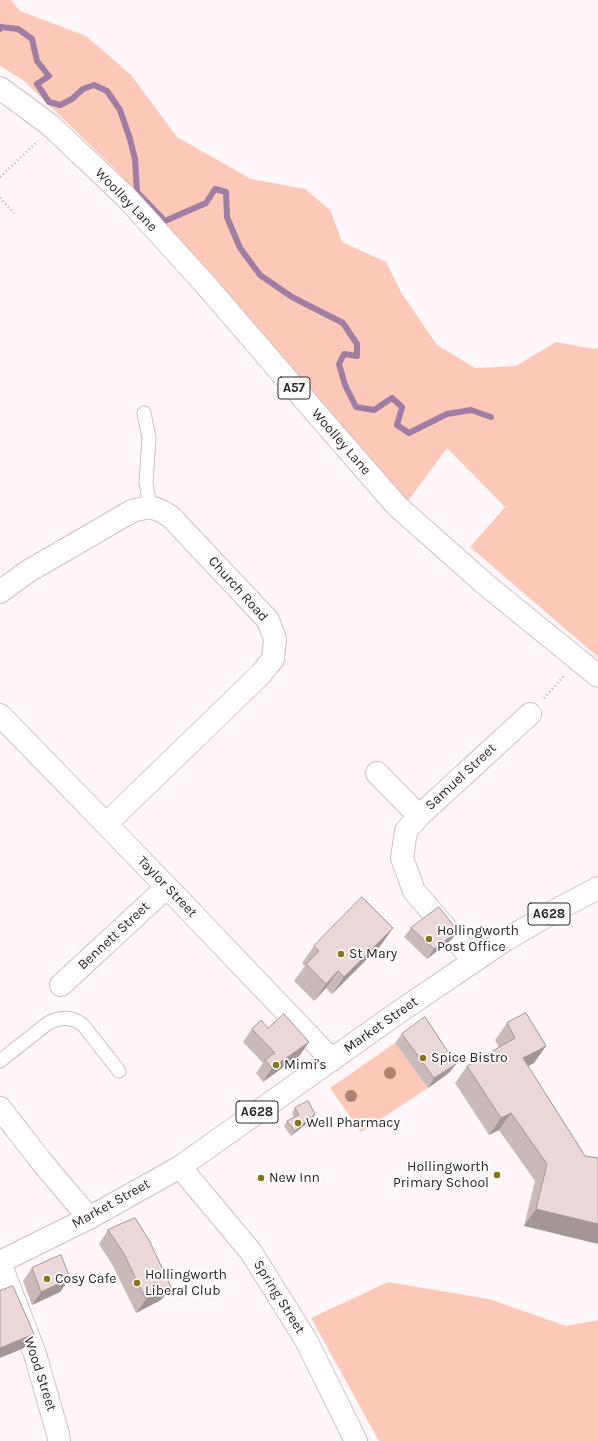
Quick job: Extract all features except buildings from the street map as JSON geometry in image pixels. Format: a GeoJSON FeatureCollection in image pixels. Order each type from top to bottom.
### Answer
{"type":"FeatureCollection","features":[{"type":"Feature","properties":{"kind":"main road","name":"Woolley Lane"},"geometry":{"type":"LineString","coordinates":[[0,88],[50,125],[125,196],[205,284],[397,506],[485,584],[598,676]]}},
{"type":"Feature","properties":{"kind":"main road"},"geometry":{"type":"LineString","coordinates":[[0,592],[27,572],[132,511],[150,507]]}},
{"type":"Feature","properties":{"kind":"main road","name":"Church Road"},"geometry":{"type":"LineString","coordinates":[[106,824],[261,674],[273,659],[275,639],[268,620],[172,517],[161,510],[150,507]]}},
{"type":"Feature","properties":{"kind":"main road","name":"Samuel Street"},"geometry":{"type":"LineString","coordinates":[[377,773],[419,816],[530,714]]}},
{"type":"Feature","properties":{"kind":"main road","name":"Taylor Street"},"geometry":{"type":"LineString","coordinates":[[0,715],[168,887],[332,1060]]}},
{"type":"Feature","properties":{"kind":"main road"},"geometry":{"type":"LineString","coordinates":[[419,816],[406,831],[402,858],[414,891],[474,961]]}},
{"type":"Feature","properties":{"kind":"main road","name":"Bennett Street"},"geometry":{"type":"LineString","coordinates":[[61,985],[168,887]]}},
{"type":"Feature","properties":{"kind":"main road","name":"Market Street"},"geometry":{"type":"LineString","coordinates":[[0,1262],[88,1218],[180,1167],[508,938],[598,888]]}},
{"type":"Feature","properties":{"kind":"main road"},"geometry":{"type":"LineString","coordinates":[[0,1109],[88,1218]]}},
{"type":"Feature","properties":{"kind":"main road","name":"Spring Street"},"geometry":{"type":"LineString","coordinates":[[180,1167],[251,1252],[306,1340],[356,1441]]}},
{"type":"Feature","properties":{"kind":"main road","name":"Wood Street"},"geometry":{"type":"LineString","coordinates":[[0,1262],[35,1354],[59,1441]]}},
{"type":"Feature","properties":{"kind":"lane"},"geometry":{"type":"LineString","coordinates":[[144,413],[149,438],[146,483],[150,507]]}},
{"type":"Feature","properties":{"kind":"lane"},"geometry":{"type":"LineString","coordinates":[[0,1061],[48,1023],[64,1018],[78,1021],[83,1025],[119,1071]]}},
{"type":"Feature","properties":{"kind":"path"},"geometry":{"type":"LineString","coordinates":[[0,176],[41,138],[50,125]]}},
{"type":"Feature","properties":{"kind":"path"},"geometry":{"type":"LineString","coordinates":[[0,198],[14,213]]}},
{"type":"Feature","properties":{"kind":"path"},"geometry":{"type":"LineString","coordinates":[[530,714],[579,660]]}},
{"type":"Feature","properties":{"kind":"shaded area"},"geometry":{"type":"Polygon","coordinates":[[[0,0],[11,0],[20,11],[86,36],[131,75],[177,137],[251,179],[305,189],[330,210],[342,242],[386,262],[402,294],[437,345],[475,368],[516,366],[556,342],[594,349],[598,348],[598,657],[470,547],[505,507],[447,448],[408,501],[115,169],[23,80],[0,66],[0,0]]]}},
{"type":"Feature","properties":{"kind":"shaded area"},"geometry":{"type":"Polygon","coordinates":[[[395,1043],[428,1088],[361,1132],[330,1088],[395,1043]]]}},
{"type":"Feature","properties":{"kind":"shaded area"},"geometry":{"type":"Polygon","coordinates":[[[388,1282],[489,1299],[566,1326],[598,1320],[598,1441],[379,1441],[311,1318],[388,1282]]]}},
{"type":"Feature","properties":{"kind":"waterway"},"geometry":{"type":"LineString","coordinates":[[0,29],[1,27],[18,29],[32,39],[37,61],[49,76],[37,84],[49,102],[60,105],[72,99],[83,89],[94,85],[107,91],[120,110],[130,139],[135,159],[137,192],[165,221],[206,203],[215,189],[226,192],[227,217],[240,248],[260,275],[292,297],[343,323],[357,344],[357,356],[344,354],[339,364],[345,385],[356,407],[374,410],[392,398],[402,407],[397,425],[409,433],[447,414],[471,410],[491,417]]}},
{"type":"Feature","properties":{"kind":"place","name":"Hollingworth Post Office"},"geometry":{"type":"Point","coordinates":[429,939]}},
{"type":"Feature","properties":{"kind":"place","name":"St Mary"},"geometry":{"type":"Point","coordinates":[341,954]}},
{"type":"Feature","properties":{"kind":"place","name":"Spice Bistro"},"geometry":{"type":"Point","coordinates":[423,1058]}},
{"type":"Feature","properties":{"kind":"place","name":"Mimi's"},"geometry":{"type":"Point","coordinates":[276,1065]}},
{"type":"Feature","properties":{"kind":"place","name":"Well Pharmacy"},"geometry":{"type":"Point","coordinates":[298,1123]}},
{"type":"Feature","properties":{"kind":"place","name":"Hollingworth Primary School"},"geometry":{"type":"Point","coordinates":[497,1175]}},
{"type":"Feature","properties":{"kind":"place","name":"New Inn"},"geometry":{"type":"Point","coordinates":[261,1178]}},
{"type":"Feature","properties":{"kind":"place","name":"Cosy Cafe"},"geometry":{"type":"Point","coordinates":[47,1279]}},
{"type":"Feature","properties":{"kind":"place","name":"Hollingworth Liberal Club"},"geometry":{"type":"Point","coordinates":[137,1283]}}]}
